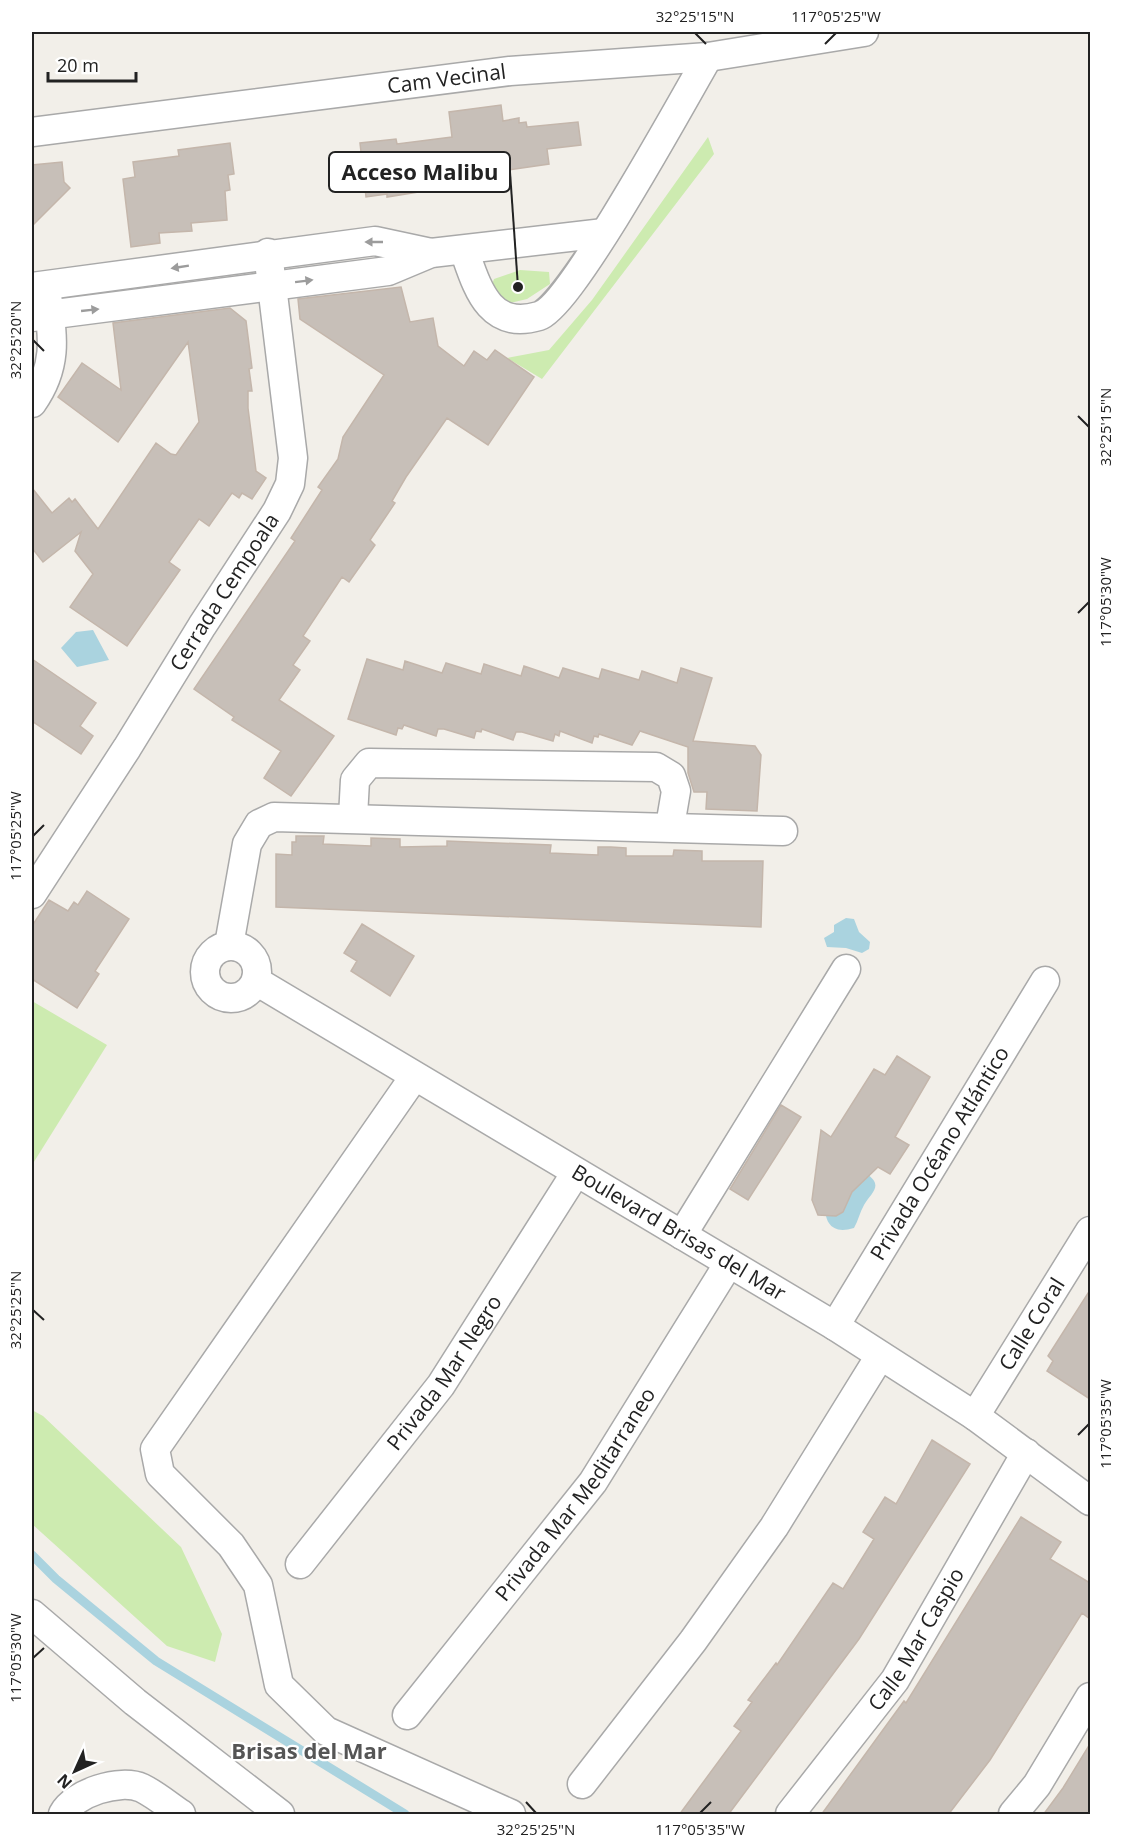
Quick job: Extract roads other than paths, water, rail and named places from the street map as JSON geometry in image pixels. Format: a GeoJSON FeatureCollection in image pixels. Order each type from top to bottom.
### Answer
{"type":"FeatureCollection","features":[{"type":"Feature","properties":{"kind":"street","name":"Cam Vecinal"},"geometry":{"type":"LineString","coordinates":[[32,132],[510,71],[708,57],[864,32]]}},
{"type":"Feature","properties":{"kind":"street"},"geometry":{"type":"LineString","coordinates":[[464,250],[481,297],[490,307],[504,315],[522,318],[539,316],[558,302],[604,233],[708,57]]}},
{"type":"Feature","properties":{"kind":"street"},"geometry":{"type":"LineString","coordinates":[[32,403],[45,385],[50,371],[39,286],[268,253],[375,241],[431,253],[604,233]]}},
{"type":"Feature","properties":{"kind":"street","name":"Cerrada Cempoala"},"geometry":{"type":"LineString","coordinates":[[32,894],[277,511],[290,484],[293,458],[268,253]]}},
{"type":"Feature","properties":{"kind":"street"},"geometry":{"type":"LineString","coordinates":[[41,315],[388,271],[431,253]]}},
{"type":"Feature","properties":{"kind":"street"},"geometry":{"type":"LineString","coordinates":[[353,817],[355,780],[369,763],[656,766],[671,776],[676,791],[670,826]]}},
{"type":"Feature","properties":{"kind":"street"},"geometry":{"type":"LineString","coordinates":[[229,945],[247,844],[259,824],[274,817],[353,817],[783,831]]}},
{"type":"Feature","properties":{"kind":"street"},"geometry":{"type":"LineString","coordinates":[[229,945],[242,948],[252,956],[257,968],[256,981],[250,990],[240,996],[230,998],[219,995],[211,988],[206,978],[206,967],[210,956],[218,949],[229,945]]}},
{"type":"Feature","properties":{"kind":"street"},"geometry":{"type":"LineString","coordinates":[[682,1235],[846,969]]}},
{"type":"Feature","properties":{"kind":"street","name":"Boulevard Brisas del Mar"},"geometry":{"type":"LineString","coordinates":[[256,981],[575,1174],[835,1326],[975,1416],[1090,1501]]}},
{"type":"Feature","properties":{"kind":"street","name":"Privada Océano Atlántico"},"geometry":{"type":"LineString","coordinates":[[835,1326],[1045,981]]}},
{"type":"Feature","properties":{"kind":"street"},"geometry":{"type":"LineString","coordinates":[[414,1077],[154,1449],[160,1474],[231,1545],[258,1585],[279,1685],[326,1731],[511,1815]]}},
{"type":"Feature","properties":{"kind":"street","name":"Privada Mar Negro"},"geometry":{"type":"LineString","coordinates":[[300,1563],[441,1385],[575,1174]]}},
{"type":"Feature","properties":{"kind":"street","name":"Calle Coral"},"geometry":{"type":"LineString","coordinates":[[975,1416],[1090,1231]]}},
{"type":"Feature","properties":{"kind":"street","name":"Privada Mar Meditarraneo"},"geometry":{"type":"LineString","coordinates":[[407,1715],[593,1482],[729,1263]]}},
{"type":"Feature","properties":{"kind":"street"},"geometry":{"type":"LineString","coordinates":[[582,1784],[693,1641],[774,1527],[880,1356]]}},
{"type":"Feature","properties":{"kind":"street","name":"Calle Mar Caspio"},"geometry":{"type":"LineString","coordinates":[[790,1815],[895,1680],[1026,1453]]}},
{"type":"Feature","properties":{"kind":"street"},"geometry":{"type":"LineString","coordinates":[[32,1614],[135,1702],[280,1815]]}},
{"type":"Feature","properties":{"kind":"street"},"geometry":{"type":"LineString","coordinates":[[1013,1815],[1037,1785],[1090,1697]]}},
{"type":"Feature","properties":{"kind":"street"},"geometry":{"type":"LineString","coordinates":[[63,1815],[68,1804],[88,1793],[118,1787],[140,1787],[181,1815]]}},
{"type":"Feature","properties":{"kind":"water"},"geometry":{"type":"Polygon","coordinates":[[[93,630],[109,660],[77,667],[61,648],[76,632],[93,630]]]}},
{"type":"Feature","properties":{"kind":"water"},"geometry":{"type":"Polygon","coordinates":[[[846,918],[854,919],[859,932],[870,942],[869,949],[862,953],[846,948],[827,947],[824,938],[834,932],[834,925],[846,918]]]}},
{"type":"Feature","properties":{"kind":"water"},"geometry":{"type":"Polygon","coordinates":[[[867,1174],[875,1182],[875,1186],[854,1228],[840,1230],[834,1228],[828,1221],[825,1202],[867,1174]]]}},
{"type":"Feature","properties":{"kind":"waterway"},"geometry":{"type":"LineString","coordinates":[[32,1555],[56,1579],[156,1661],[405,1814]]}},
{"type":"Feature","properties":{"kind":"place","name":"Acceso Malibu"},"geometry":{"type":"Point","coordinates":[518,287]}},
{"type":"Feature","properties":{"kind":"district","name":"Brisas del Mar"},"geometry":{"type":"Point","coordinates":[309,1751]}}]}
